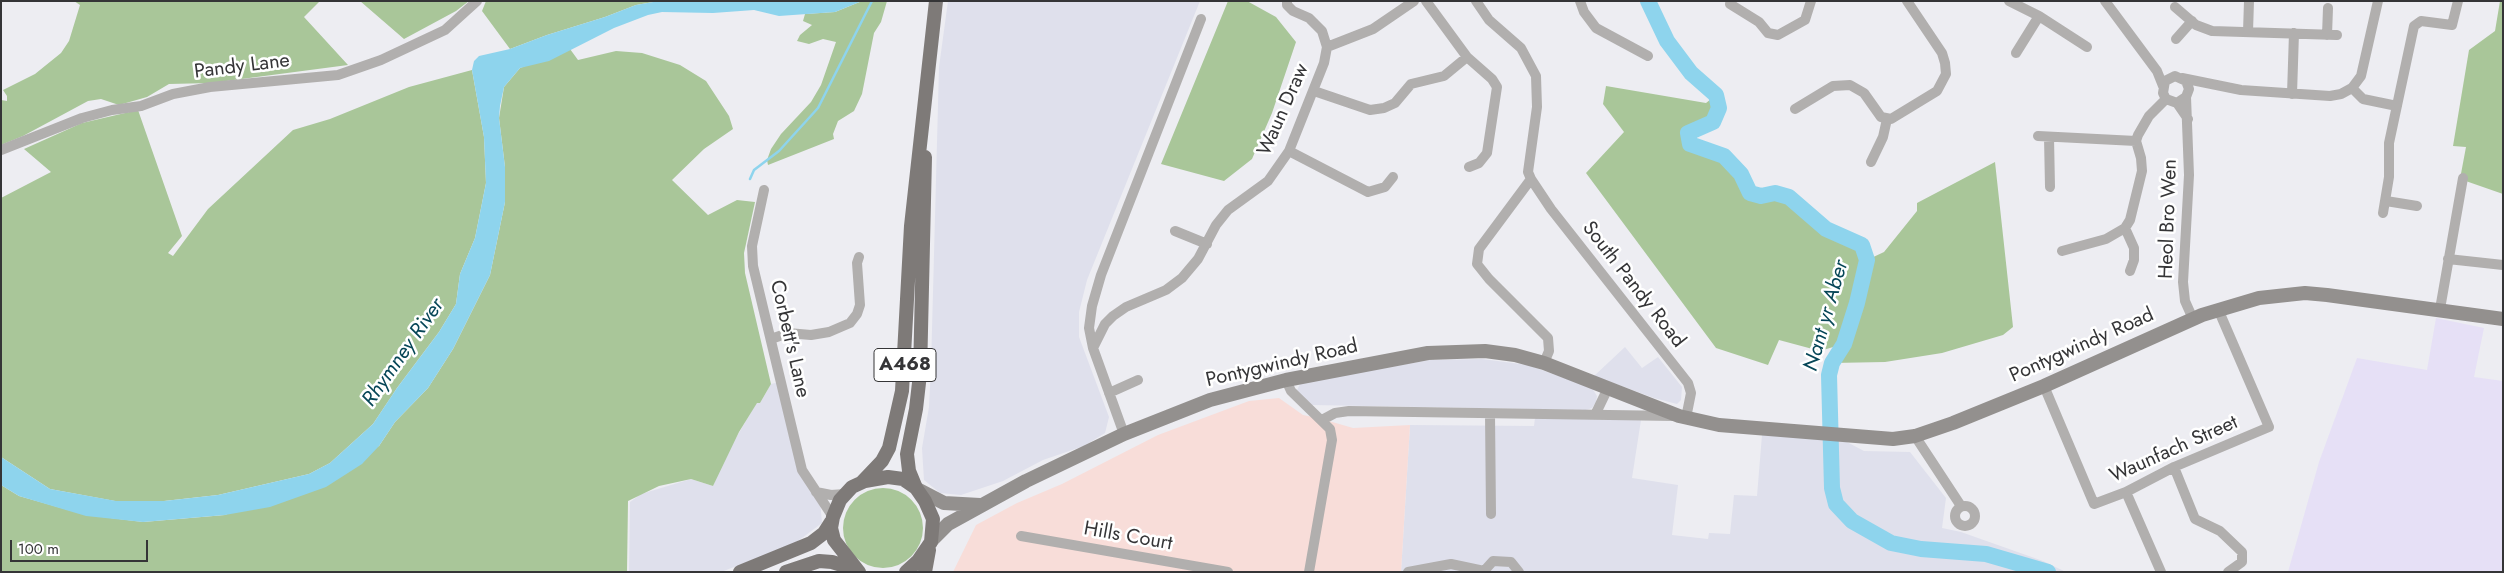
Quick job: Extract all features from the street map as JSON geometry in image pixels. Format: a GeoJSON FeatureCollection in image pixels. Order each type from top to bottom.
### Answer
{"type":"FeatureCollection","features":[{"type":"Feature","properties":{"kind":"main road","name":"A468"},"geometry":{"type":"LineString","coordinates":[[862,482],[882,461],[889,448],[900,404],[905,367],[910,232],[936,1]]}},
{"type":"Feature","properties":{"kind":"main road","name":"A468"},"geometry":{"type":"LineString","coordinates":[[917,489],[909,471],[906,454],[916,409],[920,374],[926,96]]}},
{"type":"Feature","properties":{"kind":"main road","name":"Pontygwindy Road"},"geometry":{"type":"LineString","coordinates":[[932,541],[948,524],[980,505],[1124,434],[1210,400],[1286,380],[1444,351],[1485,351],[1544,363],[1682,417],[1719,425],[1754,429],[1817,431],[1892,439],[1915,436],[2044,386],[2193,319],[2218,309],[2259,298],[2306,293],[2440,309],[2503,319]]}},
{"type":"Feature","properties":{"kind":"main road"},"geometry":{"type":"LineString","coordinates":[[740,572],[809,544],[824,533],[845,494],[862,482],[895,478],[903,479],[917,489],[931,514],[933,526],[932,541],[925,572]]}},
{"type":"Feature","properties":{"kind":"main road","name":"Pontygwindy Road"},"geometry":{"type":"LineString","coordinates":[[917,489],[944,503],[980,505]]}},
{"type":"Feature","properties":{"kind":"main road"},"geometry":{"type":"LineString","coordinates":[[832,520],[832,534],[836,544],[858,571]]}},
{"type":"Feature","properties":{"kind":"main road"},"geometry":{"type":"LineString","coordinates":[[906,572],[921,558],[932,541]]}},
{"type":"Feature","properties":{"kind":"main road"},"geometry":{"type":"LineString","coordinates":[[786,572],[810,563],[823,561],[858,571]]}},
{"type":"Feature","properties":{"kind":"street","name":"Pandy Lane"},"geometry":{"type":"LineString","coordinates":[[1,150],[82,118],[112,110],[141,106],[173,94],[210,87],[338,75],[381,60],[445,30],[477,1]]}},
{"type":"Feature","properties":{"kind":"street","name":"Waun Draw"},"geometry":{"type":"LineString","coordinates":[[1093,348],[1105,324],[1126,307],[1166,290],[1182,278],[1198,259],[1216,224],[1228,210],[1268,181],[1289,151],[1314,91],[1324,63],[1327,47],[1322,31],[1310,18],[1293,11],[1287,5],[1287,1]]}},
{"type":"Feature","properties":{"kind":"street"},"geometry":{"type":"LineString","coordinates":[[1327,47],[1373,29],[1414,1]]}},
{"type":"Feature","properties":{"kind":"street"},"geometry":{"type":"LineString","coordinates":[[1426,1],[1468,57],[1492,79],[1497,87],[1488,152],[1479,163],[1469,167]]}},
{"type":"Feature","properties":{"kind":"street"},"geometry":{"type":"LineString","coordinates":[[1476,1],[1490,20],[1521,48],[1536,76],[1537,107],[1528,172],[1531,179],[1479,249],[1477,264],[1489,280],[1548,338],[1548,351],[1544,363]]}},
{"type":"Feature","properties":{"kind":"street"},"geometry":{"type":"LineString","coordinates":[[1580,1],[1584,12],[1596,28],[1648,56]]}},
{"type":"Feature","properties":{"kind":"street"},"geometry":{"type":"LineString","coordinates":[[1730,4],[1759,22],[1768,33],[1778,35],[1805,20],[1811,1]]}},
{"type":"Feature","properties":{"kind":"street"},"geometry":{"type":"LineString","coordinates":[[1795,109],[1833,86],[1850,85],[1864,93],[1876,113],[1886,119],[1896,118],[1936,91],[1946,74],[1946,63],[1942,53],[1907,1]]}},
{"type":"Feature","properties":{"kind":"street"},"geometry":{"type":"LineString","coordinates":[[2009,1],[2039,16],[2088,47]]}},
{"type":"Feature","properties":{"kind":"street"},"geometry":{"type":"LineString","coordinates":[[2105,1],[2157,71],[2166,99],[2177,103],[2188,120]]}},
{"type":"Feature","properties":{"kind":"street"},"geometry":{"type":"LineString","coordinates":[[2248,32],[2249,1]]}},
{"type":"Feature","properties":{"kind":"street"},"geometry":{"type":"LineString","coordinates":[[2157,71],[2211,86],[2330,96],[2352,88],[2364,70],[2378,1]]}},
{"type":"Feature","properties":{"kind":"street"},"geometry":{"type":"LineString","coordinates":[[2383,213],[2389,177],[2389,143],[2414,26],[2421,21],[2452,25],[2458,1]]}},
{"type":"Feature","properties":{"kind":"street"},"geometry":{"type":"LineString","coordinates":[[2175,7],[2192,22],[2212,31],[2332,35],[2328,8]]}},
{"type":"Feature","properties":{"kind":"street"},"geometry":{"type":"LineString","coordinates":[[2016,53],[2039,16]]}},
{"type":"Feature","properties":{"kind":"street"},"geometry":{"type":"LineString","coordinates":[[1124,434],[1093,348],[1090,328],[1092,306],[1102,275],[1201,19]]}},
{"type":"Feature","properties":{"kind":"street"},"geometry":{"type":"LineString","coordinates":[[2176,39],[2192,22]]}},
{"type":"Feature","properties":{"kind":"street"},"geometry":{"type":"LineString","coordinates":[[2292,94],[2294,33]]}},
{"type":"Feature","properties":{"kind":"street"},"geometry":{"type":"LineString","coordinates":[[1314,91],[1370,110],[1384,108],[1395,103],[1411,84],[1444,76],[1468,57]]}},
{"type":"Feature","properties":{"kind":"street"},"geometry":{"type":"LineString","coordinates":[[2163,86],[2170,78],[2179,77]]}},
{"type":"Feature","properties":{"kind":"street","name":"Heol Bro Wen"},"geometry":{"type":"LineString","coordinates":[[2179,77],[2187,93],[2188,120],[2189,177],[2183,282],[2186,301],[2193,319]]}},
{"type":"Feature","properties":{"kind":"street"},"geometry":{"type":"LineString","coordinates":[[2177,103],[2187,93],[2211,86]]}},
{"type":"Feature","properties":{"kind":"street"},"geometry":{"type":"LineString","coordinates":[[2352,88],[2363,99],[2397,106]]}},
{"type":"Feature","properties":{"kind":"street"},"geometry":{"type":"LineString","coordinates":[[2062,252],[2106,238],[2125,228],[2133,212],[2142,171],[2141,158],[2136,141],[2149,116],[2166,99]]}},
{"type":"Feature","properties":{"kind":"street"},"geometry":{"type":"LineString","coordinates":[[1872,162],[1886,119]]}},
{"type":"Feature","properties":{"kind":"street"},"geometry":{"type":"LineString","coordinates":[[2038,136],[2136,141]]}},
{"type":"Feature","properties":{"kind":"street"},"geometry":{"type":"LineString","coordinates":[[2049,137],[2050,187]]}},
{"type":"Feature","properties":{"kind":"street"},"geometry":{"type":"LineString","coordinates":[[1289,151],[1368,192],[1385,187],[1394,177]]}},
{"type":"Feature","properties":{"kind":"street"},"geometry":{"type":"LineString","coordinates":[[2440,309],[2463,178]]}},
{"type":"Feature","properties":{"kind":"street","name":"South Pandy Road"},"geometry":{"type":"LineString","coordinates":[[1531,179],[1551,209],[1688,383],[1691,393],[1682,417]]}},
{"type":"Feature","properties":{"kind":"street","name":"Corbett's Lane"},"geometry":{"type":"LineString","coordinates":[[764,190],[752,246],[753,266],[802,470],[832,520]]}},
{"type":"Feature","properties":{"kind":"street"},"geometry":{"type":"LineString","coordinates":[[2386,201],[2417,206]]}},
{"type":"Feature","properties":{"kind":"street"},"geometry":{"type":"LineString","coordinates":[[2125,228],[2134,248],[2134,260],[2130,271]]}},
{"type":"Feature","properties":{"kind":"street"},"geometry":{"type":"LineString","coordinates":[[1175,231],[1207,244]]}},
{"type":"Feature","properties":{"kind":"street"},"geometry":{"type":"LineString","coordinates":[[771,339],[788,333],[811,334],[829,332],[850,323],[860,305],[857,263],[859,257]]}},
{"type":"Feature","properties":{"kind":"street"},"geometry":{"type":"LineString","coordinates":[[2448,259],[2503,265]]}},
{"type":"Feature","properties":{"kind":"street","name":"Waunfach Street"},"geometry":{"type":"LineString","coordinates":[[2044,386],[2094,504],[2126,492],[2174,467],[2269,427],[2218,309]]}},
{"type":"Feature","properties":{"kind":"street"},"geometry":{"type":"LineString","coordinates":[[1109,393],[1138,380]]}},
{"type":"Feature","properties":{"kind":"street"},"geometry":{"type":"LineString","coordinates":[[1286,380],[1291,391],[1330,430],[1332,440],[1310,572]]}},
{"type":"Feature","properties":{"kind":"street"},"geometry":{"type":"LineString","coordinates":[[1595,415],[1608,388]]}},
{"type":"Feature","properties":{"kind":"street","name":"Pontygwindy Road"},"geometry":{"type":"LineString","coordinates":[[1322,420],[1335,413],[1349,411],[1682,417]]}},
{"type":"Feature","properties":{"kind":"street"},"geometry":{"type":"LineString","coordinates":[[1490,414],[1491,514]]}},
{"type":"Feature","properties":{"kind":"street"},"geometry":{"type":"LineString","coordinates":[[1915,436],[1961,506]]}},
{"type":"Feature","properties":{"kind":"street"},"geometry":{"type":"LineString","coordinates":[[2174,467],[2195,519],[2220,531],[2242,552],[2242,562],[2228,572]]}},
{"type":"Feature","properties":{"kind":"street"},"geometry":{"type":"LineString","coordinates":[[816,492],[831,495],[845,494]]}},
{"type":"Feature","properties":{"kind":"street"},"geometry":{"type":"LineString","coordinates":[[2126,492],[2161,572]]}},
{"type":"Feature","properties":{"kind":"street","name":"Hills Court"},"geometry":{"type":"LineString","coordinates":[[1021,536],[1228,572]]}},
{"type":"Feature","properties":{"kind":"street"},"geometry":{"type":"LineString","coordinates":[[1408,572],[1451,564],[1484,571],[1493,562],[1510,562],[1519,572]]}},
{"type":"Feature","properties":{"kind":"shaded area"},"geometry":{"type":"Polygon","coordinates":[[[948,1],[1200,1],[1087,280],[1079,312],[1079,337],[1109,417],[1105,433],[1084,446],[1043,460],[1003,481],[961,495],[940,493],[924,480],[922,448],[929,407],[931,367],[939,67],[948,1]]]}},
{"type":"Feature","properties":{"kind":"shaded area"},"geometry":{"type":"Polygon","coordinates":[[[2436,318],[2484,328],[2474,377],[2503,381],[2503,572],[2288,572],[2319,462],[2357,358],[2427,370],[2436,318]]]}},
{"type":"Feature","properties":{"kind":"shaded area"},"geometry":{"type":"Polygon","coordinates":[[[1625,347],[1642,368],[1658,357],[1682,387],[1681,400],[1677,404],[1654,398],[1594,376],[1625,347]]]}},
{"type":"Feature","properties":{"kind":"shaded area"},"geometry":{"type":"Polygon","coordinates":[[[1482,359],[1528,365],[1592,388],[1597,396],[1596,402],[1592,408],[1586,410],[1312,405],[1297,390],[1300,384],[1430,360],[1482,359]]]}},
{"type":"Feature","properties":{"kind":"shaded area"},"geometry":{"type":"Polygon","coordinates":[[[779,382],[789,436],[820,500],[822,523],[794,544],[721,572],[629,572],[630,502],[641,494],[691,479],[713,486],[722,462],[757,402],[760,403],[771,384],[779,382]]]}},
{"type":"Feature","properties":{"kind":"shaded area"},"geometry":{"type":"Polygon","coordinates":[[[1279,398],[1303,415],[1353,428],[1410,425],[1401,572],[953,572],[976,525],[1017,503],[1062,484],[1158,435],[1249,401],[1279,398]]]}},
{"type":"Feature","properties":{"kind":"shaded area"},"geometry":{"type":"Polygon","coordinates":[[[1535,418],[1641,420],[1632,478],[1678,485],[1672,535],[1708,539],[1709,533],[1730,534],[1734,495],[1757,496],[1762,435],[1843,440],[1864,451],[1910,452],[1946,498],[1942,528],[1961,532],[2043,561],[2066,572],[1401,572],[1410,425],[1534,426],[1535,418]]]}},
{"type":"Feature","properties":{"kind":"green space"},"geometry":{"type":"Polygon","coordinates":[[[74,1],[320,1],[304,17],[348,65],[211,83],[169,84],[147,97],[119,105],[101,99],[88,101],[23,136],[1,145],[1,100],[7,101],[7,96],[3,90],[35,74],[61,53],[69,41],[80,5],[74,1]]]}},
{"type":"Feature","properties":{"kind":"green space"},"geometry":{"type":"Polygon","coordinates":[[[360,1],[469,1],[456,11],[404,39],[360,1]]]}},
{"type":"Feature","properties":{"kind":"green space"},"geometry":{"type":"Polygon","coordinates":[[[486,1],[659,1],[636,5],[510,49],[482,11],[486,1]]]}},
{"type":"Feature","properties":{"kind":"green space"},"geometry":{"type":"Polygon","coordinates":[[[862,1],[887,1],[881,22],[874,33],[862,94],[854,111],[838,121],[833,134],[834,139],[768,165],[767,160],[771,149],[781,134],[811,102],[821,85],[836,42],[823,39],[809,44],[797,41],[800,35],[812,25],[803,21],[805,14],[835,12],[862,1]]]}},
{"type":"Feature","properties":{"kind":"green space"},"geometry":{"type":"Polygon","coordinates":[[[1228,1],[1247,1],[1276,17],[1296,42],[1272,113],[1252,159],[1224,181],[1161,164],[1228,1]]]}},
{"type":"Feature","properties":{"kind":"green space"},"geometry":{"type":"Polygon","coordinates":[[[2500,1],[2503,1],[2503,194],[2460,179],[2466,147],[2453,146],[2469,50],[2495,31],[2500,1]]]}},
{"type":"Feature","properties":{"kind":"green space"},"geometry":{"type":"Polygon","coordinates":[[[570,49],[578,60],[616,51],[642,53],[680,65],[706,81],[729,116],[733,129],[704,149],[672,180],[708,215],[737,200],[755,202],[744,253],[745,273],[771,384],[739,432],[713,486],[691,479],[659,486],[628,501],[627,572],[1,572],[1,485],[19,496],[86,515],[143,522],[225,515],[379,446],[395,422],[428,388],[453,349],[490,275],[505,202],[505,167],[499,118],[504,87],[520,68],[570,49]]]}},
{"type":"Feature","properties":{"kind":"green space"},"geometry":{"type":"Polygon","coordinates":[[[472,70],[484,137],[486,183],[475,238],[460,274],[456,304],[439,332],[373,424],[330,463],[309,474],[218,495],[164,501],[115,501],[50,489],[1,457],[1,198],[51,172],[24,149],[82,123],[138,110],[182,236],[168,253],[173,256],[208,209],[293,130],[330,119],[409,87],[472,70]]]}},
{"type":"Feature","properties":{"kind":"green space"},"geometry":{"type":"Polygon","coordinates":[[[1606,86],[1706,103],[1716,95],[1719,108],[1713,122],[1688,133],[1691,144],[1724,156],[1741,174],[1750,193],[1761,196],[1775,193],[1789,197],[1826,229],[1862,245],[1867,260],[1884,252],[1917,211],[1917,203],[1995,162],[2013,327],[2003,335],[1942,353],[1885,362],[1832,363],[1843,344],[1820,351],[1779,340],[1768,365],[1716,348],[1586,173],[1624,132],[1603,104],[1606,86]]]}},
{"type":"Feature","properties":{"kind":"green space"},"geometry":{"type":"Polygon","coordinates":[[[883,488],[898,491],[911,500],[920,513],[923,528],[920,543],[911,556],[898,565],[883,568],[868,565],[855,556],[846,543],[843,528],[846,513],[855,500],[868,491],[883,488]]]}},
{"type":"Feature","properties":{"kind":"water"},"geometry":{"type":"Polygon","coordinates":[[[659,1],[862,1],[835,12],[779,16],[754,10],[713,13],[662,12],[648,15],[614,28],[549,61],[520,68],[504,87],[500,106],[499,118],[505,167],[505,202],[490,275],[453,349],[428,388],[395,422],[379,446],[362,464],[326,487],[270,507],[225,515],[143,522],[86,516],[19,496],[1,485],[1,457],[50,489],[116,501],[164,501],[218,495],[309,474],[330,463],[373,424],[439,332],[456,304],[460,274],[475,238],[486,183],[484,137],[472,70],[474,61],[479,56],[510,49],[636,5],[659,1]]]}},
{"type":"Feature","properties":{"kind":"waterway"},"geometry":{"type":"LineString","coordinates":[[750,179],[754,170],[779,151],[818,108],[872,1]]}},
{"type":"Feature","properties":{"kind":"waterway","name":"Nant yr Aber"},"geometry":{"type":"LineString","coordinates":[[1648,1],[1667,41],[1691,73],[1716,95],[1719,108],[1713,122],[1688,133],[1690,144],[1724,156],[1741,174],[1750,193],[1761,196],[1775,193],[1789,197],[1826,229],[1862,245],[1867,260],[1857,303],[1844,344],[1832,363],[1829,375],[1832,488],[1836,504],[1852,521],[1891,543],[1921,549],[1986,554],[2048,572]]}},
{"type":"Feature","properties":{"kind":"water label","name":"Rhymney River"},"geometry":{"type":"Point","coordinates":[404,353]}}]}
